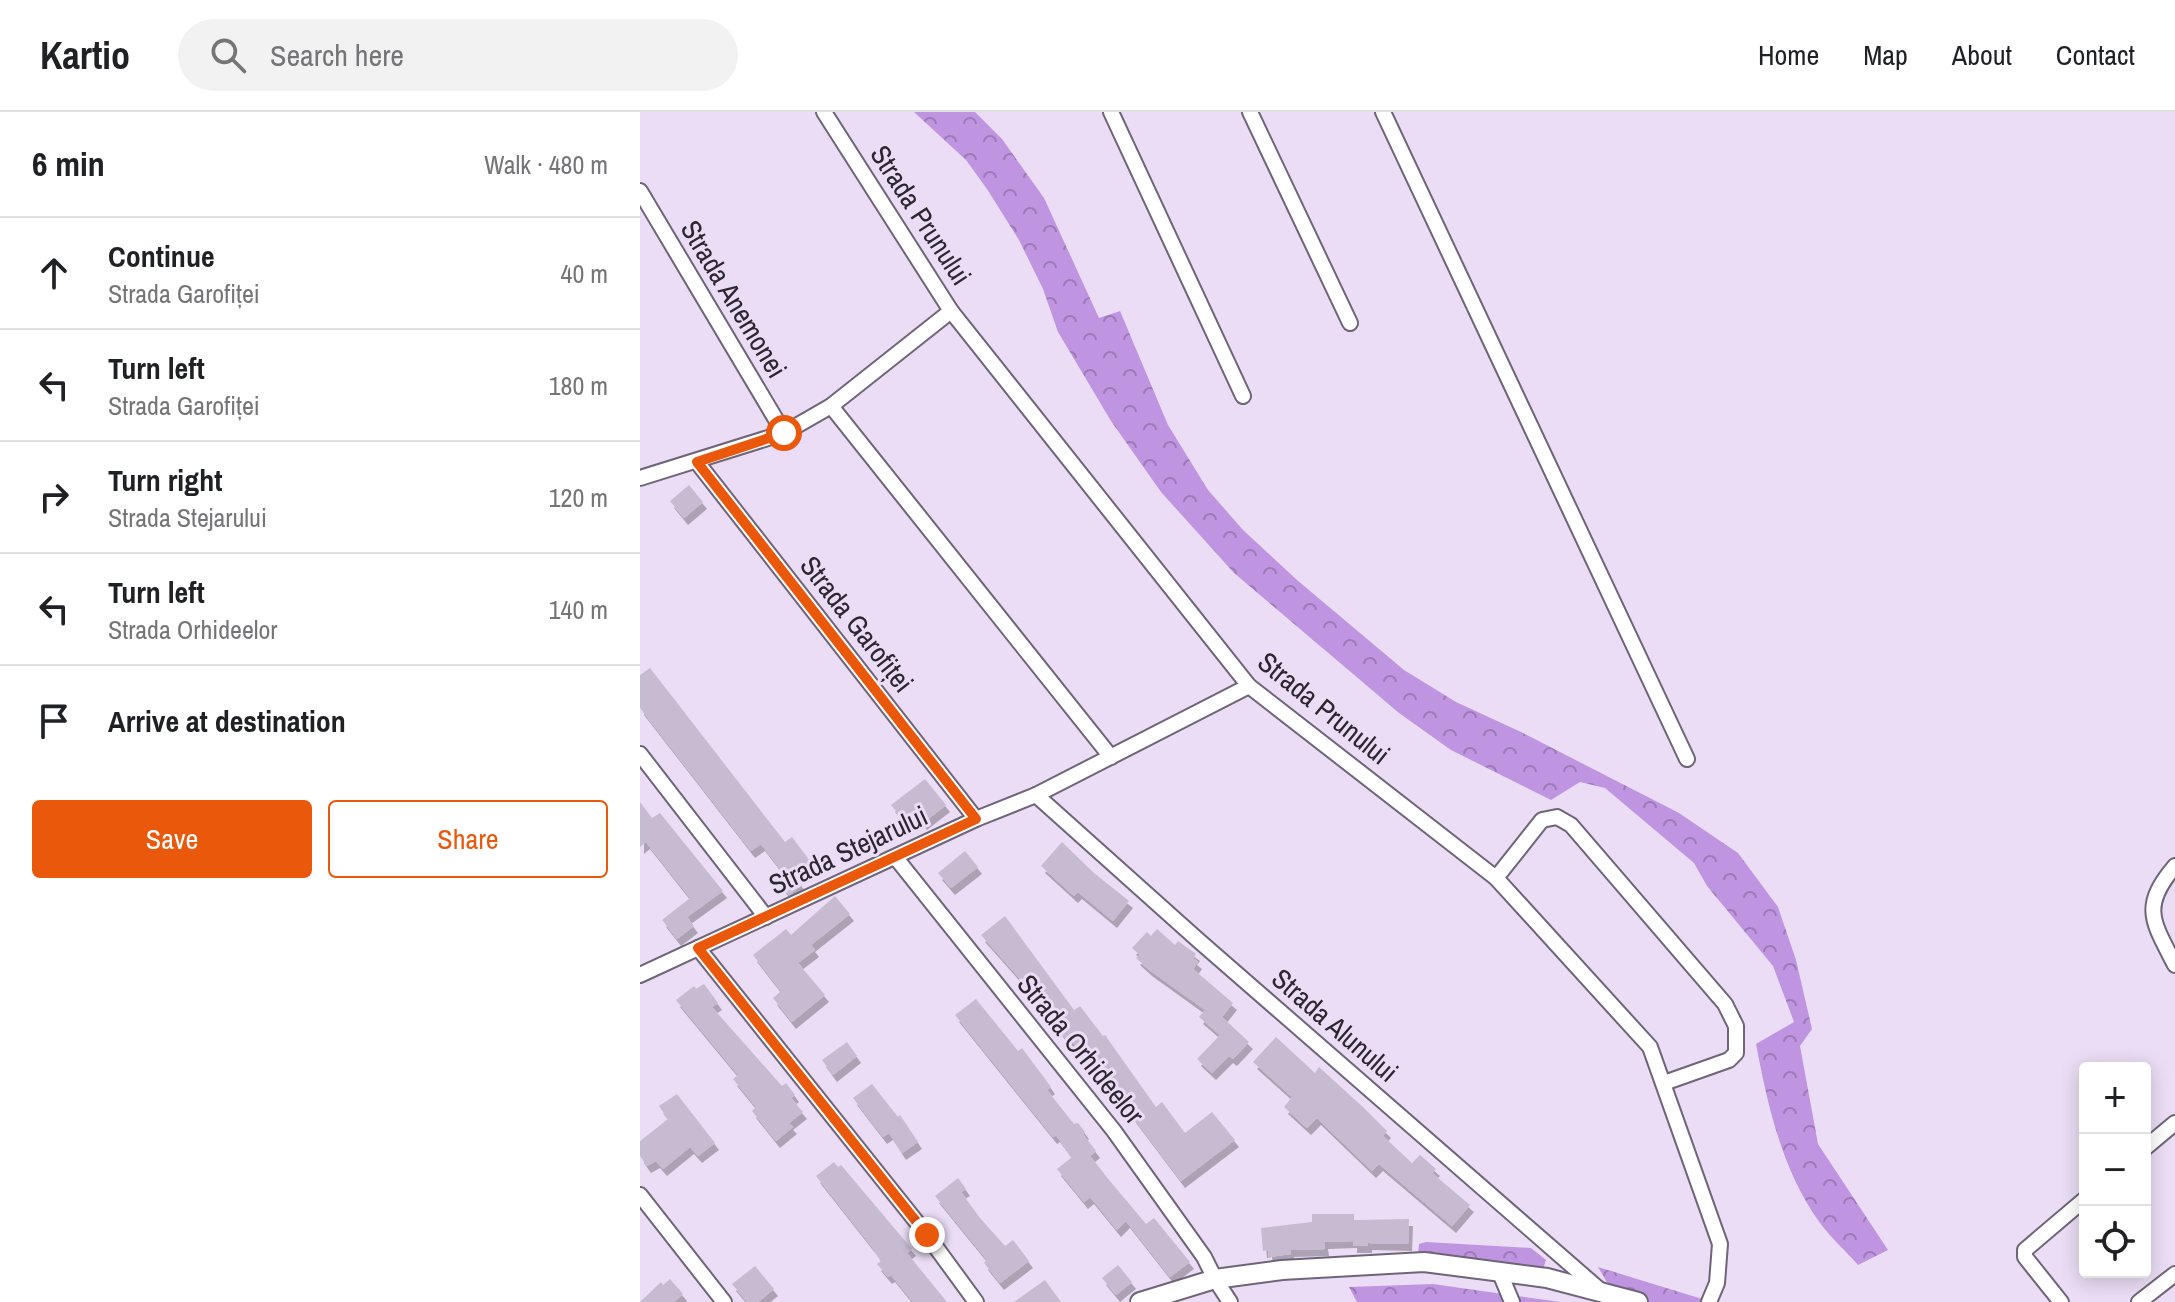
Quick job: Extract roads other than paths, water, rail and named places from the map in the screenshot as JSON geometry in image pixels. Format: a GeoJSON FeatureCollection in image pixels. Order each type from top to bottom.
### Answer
{"type":"FeatureCollection","features":[{"type":"Feature","properties":{"kind":"street","name":"Strada Prunului"},"geometry":{"type":"LineString","coordinates":[[824,112],[951,311],[1249,686],[1496,878],[1650,1047],[1720,1244],[1717,1283],[1709,1302]]}},
{"type":"Feature","properties":{"kind":"street"},"geometry":{"type":"LineString","coordinates":[[1111,112],[1243,396]]}},
{"type":"Feature","properties":{"kind":"street"},"geometry":{"type":"LineString","coordinates":[[1250,112],[1350,323]]}},
{"type":"Feature","properties":{"kind":"street"},"geometry":{"type":"LineString","coordinates":[[1383,112],[1687,759]]}},
{"type":"Feature","properties":{"kind":"street","name":"Strada Anemonei"},"geometry":{"type":"LineString","coordinates":[[640,191],[784,433]]}},
{"type":"Feature","properties":{"kind":"street"},"geometry":{"type":"LineString","coordinates":[[640,478],[784,433],[831,406],[951,311]]}},
{"type":"Feature","properties":{"kind":"street"},"geometry":{"type":"LineString","coordinates":[[831,406],[1111,757]]}},
{"type":"Feature","properties":{"kind":"street","name":"Strada Garofiței"},"geometry":{"type":"LineString","coordinates":[[697,462],[976,819]]}},
{"type":"Feature","properties":{"kind":"street","name":"Strada Stejarului"},"geometry":{"type":"LineString","coordinates":[[640,975],[976,819],[1036,795],[1249,686]]}},
{"type":"Feature","properties":{"kind":"street"},"geometry":{"type":"LineString","coordinates":[[640,754],[766,917]]}},
{"type":"Feature","properties":{"kind":"street","name":"Strada Alunului"},"geometry":{"type":"LineString","coordinates":[[1036,795],[1221,961],[1601,1291]]}},
{"type":"Feature","properties":{"kind":"street"},"geometry":{"type":"LineString","coordinates":[[1496,878],[1542,820],[1557,817],[1571,825],[1725,1004],[1736,1026],[1736,1053],[1729,1060],[1664,1083]]}},
{"type":"Feature","properties":{"kind":"street","name":"Strada Orhideelor"},"geometry":{"type":"LineString","coordinates":[[896,858],[1114,1131],[1204,1257],[1230,1302]]}},
{"type":"Feature","properties":{"kind":"street"},"geometry":{"type":"LineString","coordinates":[[2175,866],[2151,901],[2157,929],[2175,965]]}},
{"type":"Feature","properties":{"kind":"street"},"geometry":{"type":"LineString","coordinates":[[698,948],[927,1235],[976,1302]]}},
{"type":"Feature","properties":{"kind":"street"},"geometry":{"type":"LineString","coordinates":[[2151,1143],[2175,1123]]}},
{"type":"Feature","properties":{"kind":"street"},"geometry":{"type":"LineString","coordinates":[[640,1195],[724,1302]]}},
{"type":"Feature","properties":{"kind":"street"},"geometry":{"type":"LineString","coordinates":[[2061,1302],[2025,1257],[2025,1250],[2079,1204]]}},
{"type":"Feature","properties":{"kind":"street"},"geometry":{"type":"LineString","coordinates":[[1140,1302],[1215,1279],[1296,1269],[1424,1262],[1547,1278],[1638,1302]]}},
{"type":"Feature","properties":{"kind":"street"},"geometry":{"type":"LineString","coordinates":[[1500,1273],[1512,1302]]}},
{"type":"Feature","properties":{"kind":"street"},"geometry":{"type":"LineString","coordinates":[[2139,1302],[2175,1274]]}}]}
